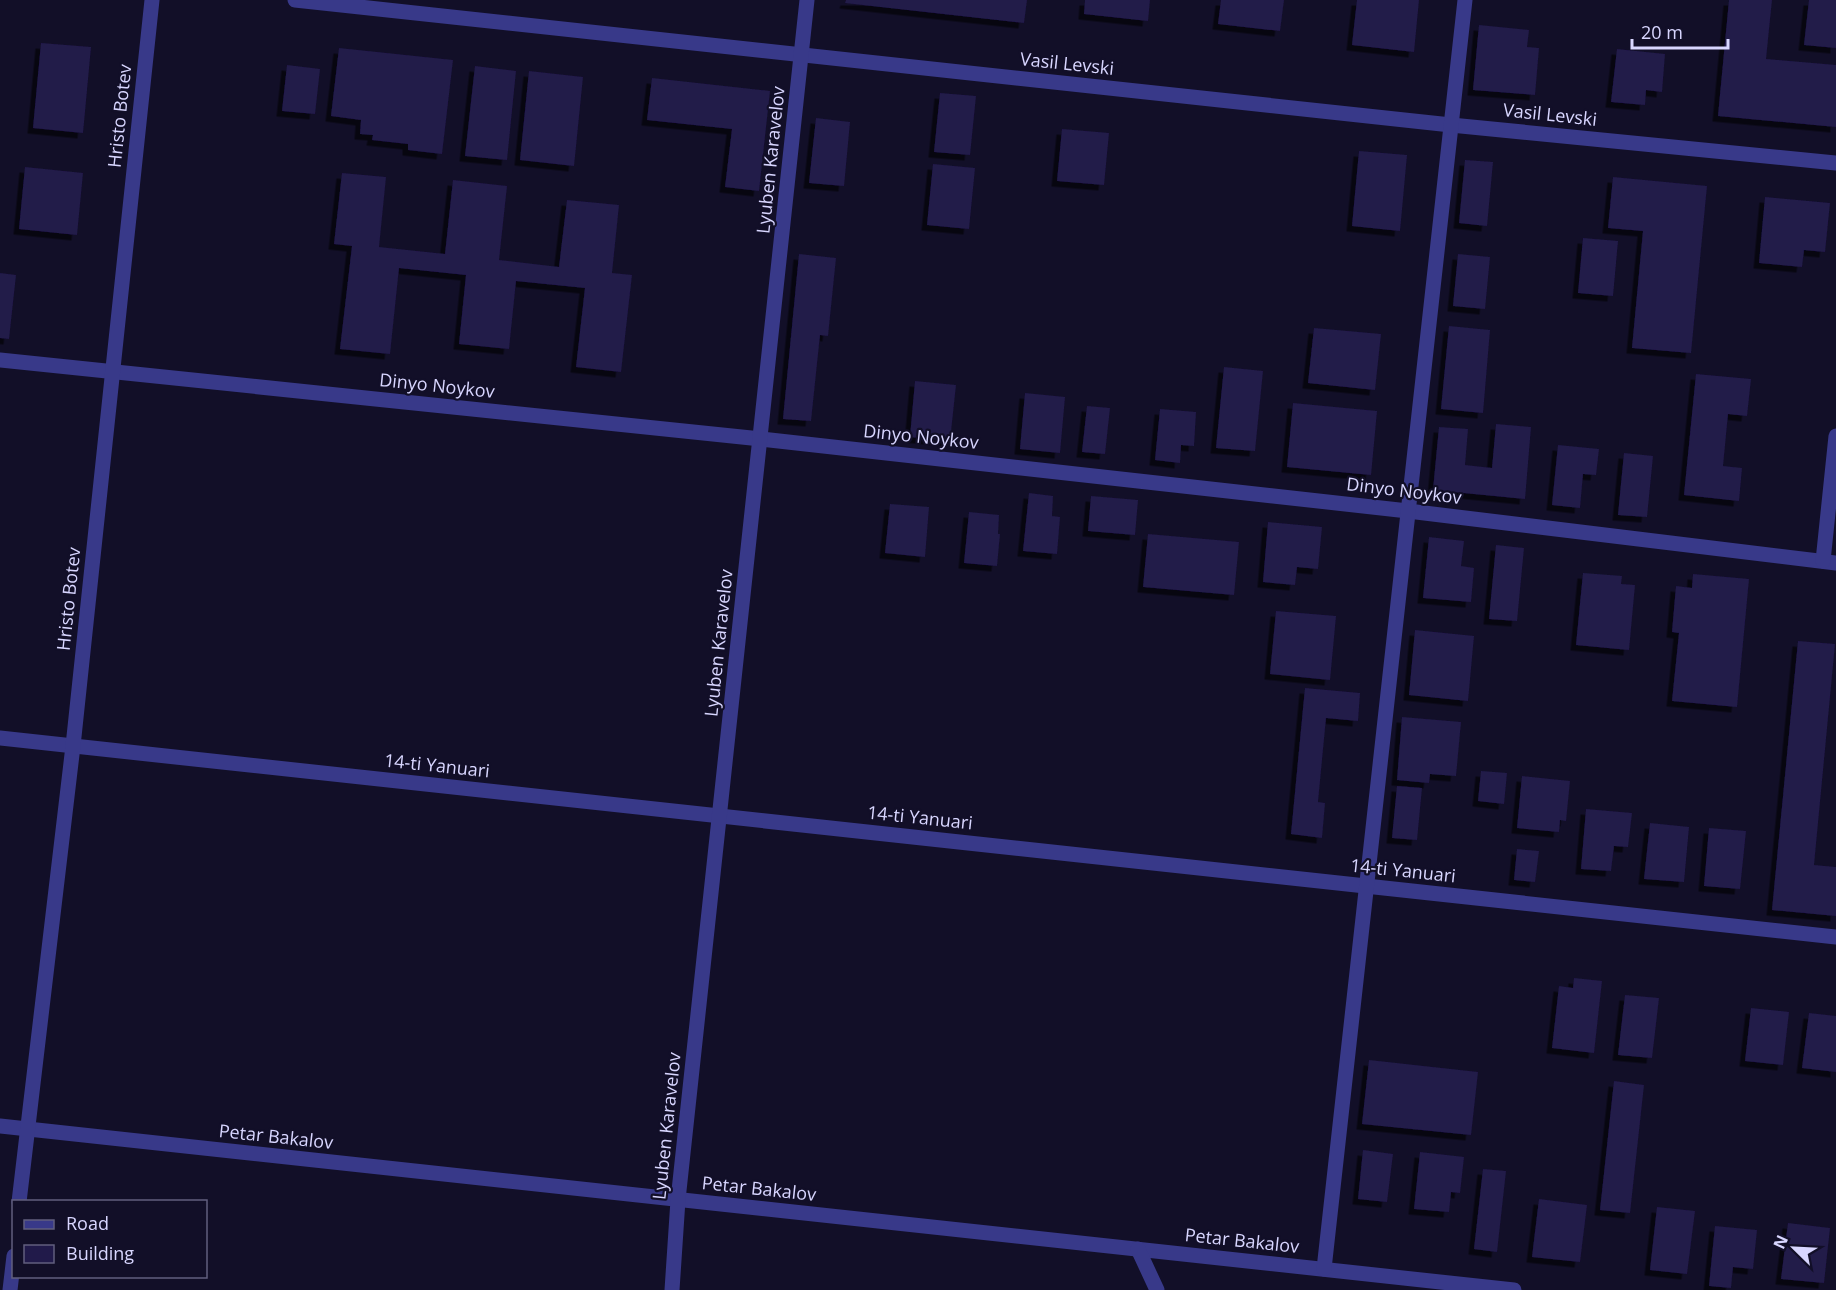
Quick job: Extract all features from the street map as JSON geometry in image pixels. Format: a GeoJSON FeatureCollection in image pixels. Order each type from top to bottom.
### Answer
{"type":"FeatureCollection","features":[{"type":"Feature","properties":{"kind":"street","name":"Hristo Botev"},"geometry":{"type":"LineString","coordinates":[[19,1200],[73,746],[152,0]]}},
{"type":"Feature","properties":{"kind":"street","name":"Vasil Levski"},"geometry":{"type":"LineString","coordinates":[[295,0],[1451,125],[1836,163]]}},
{"type":"Feature","properties":{"kind":"street","name":"Lyuben Karavelov"},"geometry":{"type":"LineString","coordinates":[[672,1290],[678,1200],[807,0]]}},
{"type":"Feature","properties":{"kind":"street"},"geometry":{"type":"LineString","coordinates":[[1324,1269],[1465,0]]}},
{"type":"Feature","properties":{"kind":"street","name":"Dinyo Noykov"},"geometry":{"type":"LineString","coordinates":[[0,360],[1408,511],[1830,562]]}},
{"type":"Feature","properties":{"kind":"street"},"geometry":{"type":"LineString","coordinates":[[1830,562],[1836,436]]}},
{"type":"Feature","properties":{"kind":"street","name":"14-ti Yanuari"},"geometry":{"type":"LineString","coordinates":[[0,738],[1836,937]]}},
{"type":"Feature","properties":{"kind":"street","name":"Petar Bakalov"},"geometry":{"type":"LineString","coordinates":[[0,1126],[1514,1290]]}},
{"type":"Feature","properties":{"kind":"street"},"geometry":{"type":"LineString","coordinates":[[1138,1249],[1157,1290]]}},
{"type":"Feature","properties":{"kind":"street"},"geometry":{"type":"LineString","coordinates":[[10,1290],[12,1273]]}},
{"type":"Feature","properties":{"kind":"building"},"geometry":{"type":"Polygon","coordinates":[[[846,0],[1027,0],[1024,23],[845,3],[846,0]]]}},
{"type":"Feature","properties":{"kind":"building"},"geometry":{"type":"Polygon","coordinates":[[[1085,0],[1150,0],[1148,21],[1084,14],[1085,0]]]}},
{"type":"Feature","properties":{"kind":"building"},"geometry":{"type":"Polygon","coordinates":[[[1221,0],[1284,0],[1280,31],[1218,24],[1221,0]]]}},
{"type":"Feature","properties":{"kind":"building"},"geometry":{"type":"Polygon","coordinates":[[[1357,0],[1419,0],[1414,52],[1352,45],[1357,0]]]}},
{"type":"Feature","properties":{"kind":"building"},"geometry":{"type":"Polygon","coordinates":[[[1729,0],[1772,0],[1766,59],[1836,65],[1836,127],[1718,116],[1729,0]]]}},
{"type":"Feature","properties":{"kind":"building"},"geometry":{"type":"Polygon","coordinates":[[[1809,0],[1836,0],[1836,48],[1804,45],[1809,0]]]}},
{"type":"Feature","properties":{"kind":"building"},"geometry":{"type":"Polygon","coordinates":[[[1479,25],[1529,30],[1527,47],[1539,48],[1535,95],[1473,90],[1479,25]]]}},
{"type":"Feature","properties":{"kind":"building"},"geometry":{"type":"Polygon","coordinates":[[[41,43],[91,47],[83,133],[33,128],[41,43]]]}},
{"type":"Feature","properties":{"kind":"building"},"geometry":{"type":"Polygon","coordinates":[[[339,48],[453,60],[442,154],[408,150],[408,144],[372,140],[373,135],[360,134],[361,120],[331,116],[339,48]]]}},
{"type":"Feature","properties":{"kind":"building"},"geometry":{"type":"Polygon","coordinates":[[[1617,49],[1665,54],[1662,92],[1646,90],[1645,105],[1611,102],[1617,49]]]}},
{"type":"Feature","properties":{"kind":"building"},"geometry":{"type":"Polygon","coordinates":[[[287,65],[320,69],[315,114],[282,111],[287,65]]]}},
{"type":"Feature","properties":{"kind":"building"},"geometry":{"type":"Polygon","coordinates":[[[475,66],[516,71],[507,160],[465,156],[475,66]]]}},
{"type":"Feature","properties":{"kind":"building"},"geometry":{"type":"Polygon","coordinates":[[[529,71],[583,77],[574,166],[520,160],[529,71]]]}},
{"type":"Feature","properties":{"kind":"building"},"geometry":{"type":"Polygon","coordinates":[[[652,78],[770,91],[759,191],[725,187],[732,129],[647,120],[652,78]]]}},
{"type":"Feature","properties":{"kind":"building"},"geometry":{"type":"Polygon","coordinates":[[[940,93],[976,96],[970,155],[934,152],[940,93]]]}},
{"type":"Feature","properties":{"kind":"building"},"geometry":{"type":"Polygon","coordinates":[[[816,118],[850,122],[844,186],[809,183],[816,118]]]}},
{"type":"Feature","properties":{"kind":"building"},"geometry":{"type":"Polygon","coordinates":[[[1062,129],[1109,133],[1104,185],[1057,181],[1062,129]]]}},
{"type":"Feature","properties":{"kind":"building"},"geometry":{"type":"Polygon","coordinates":[[[1359,151],[1407,155],[1400,231],[1352,226],[1359,151]]]}},
{"type":"Feature","properties":{"kind":"building"},"geometry":{"type":"Polygon","coordinates":[[[1465,160],[1493,162],[1487,226],[1459,223],[1465,160]]]}},
{"type":"Feature","properties":{"kind":"building"},"geometry":{"type":"Polygon","coordinates":[[[933,164],[975,168],[969,229],[927,225],[933,164]]]}},
{"type":"Feature","properties":{"kind":"building"},"geometry":{"type":"Polygon","coordinates":[[[25,167],[83,173],[77,235],[19,229],[25,167]]]}},
{"type":"Feature","properties":{"kind":"building"},"geometry":{"type":"Polygon","coordinates":[[[342,173],[386,177],[379,247],[445,254],[453,180],[507,186],[499,260],[559,267],[567,200],[619,205],[612,273],[632,275],[621,372],[576,367],[585,288],[516,281],[509,349],[459,344],[466,275],[399,268],[390,354],[340,349],[352,246],[334,244],[342,173]]]}},
{"type":"Feature","properties":{"kind":"building"},"geometry":{"type":"Polygon","coordinates":[[[1613,177],[1707,186],[1691,353],[1632,348],[1643,231],[1608,228],[1613,177]]]}},
{"type":"Feature","properties":{"kind":"building"},"geometry":{"type":"Polygon","coordinates":[[[1765,197],[1830,203],[1825,252],[1804,250],[1802,267],[1759,263],[1765,197]]]}},
{"type":"Feature","properties":{"kind":"building"},"geometry":{"type":"Polygon","coordinates":[[[1583,238],[1618,241],[1613,296],[1578,293],[1583,238]]]}},
{"type":"Feature","properties":{"kind":"building"},"geometry":{"type":"Polygon","coordinates":[[[799,254],[836,258],[828,336],[820,335],[811,421],[783,419],[799,254]]]}},
{"type":"Feature","properties":{"kind":"building"},"geometry":{"type":"Polygon","coordinates":[[[1458,254],[1490,257],[1485,309],[1453,306],[1458,254]]]}},
{"type":"Feature","properties":{"kind":"building"},"geometry":{"type":"Polygon","coordinates":[[[0,273],[16,275],[9,339],[0,338],[0,273]]]}},
{"type":"Feature","properties":{"kind":"building"},"geometry":{"type":"Polygon","coordinates":[[[1449,326],[1490,330],[1483,413],[1441,409],[1449,326]]]}},
{"type":"Feature","properties":{"kind":"building"},"geometry":{"type":"Polygon","coordinates":[[[1314,328],[1381,334],[1375,390],[1308,383],[1314,328]]]}},
{"type":"Feature","properties":{"kind":"building"},"geometry":{"type":"Polygon","coordinates":[[[1224,367],[1263,371],[1255,451],[1216,448],[1224,367]]]}},
{"type":"Feature","properties":{"kind":"building"},"geometry":{"type":"Polygon","coordinates":[[[1696,374],[1751,379],[1747,416],[1728,414],[1723,466],[1742,468],[1739,501],[1684,495],[1696,374]]]}},
{"type":"Feature","properties":{"kind":"building"},"geometry":{"type":"Polygon","coordinates":[[[915,381],[956,385],[950,441],[910,437],[915,381]]]}},
{"type":"Feature","properties":{"kind":"building"},"geometry":{"type":"Polygon","coordinates":[[[1025,393],[1065,397],[1060,453],[1020,449],[1025,393]]]}},
{"type":"Feature","properties":{"kind":"building"},"geometry":{"type":"Polygon","coordinates":[[[1293,403],[1377,411],[1371,475],[1287,467],[1293,403]]]}},
{"type":"Feature","properties":{"kind":"building"},"geometry":{"type":"Polygon","coordinates":[[[1087,406],[1110,408],[1105,454],[1082,452],[1087,406]]]}},
{"type":"Feature","properties":{"kind":"building"},"geometry":{"type":"Polygon","coordinates":[[[1160,409],[1196,412],[1194,446],[1181,445],[1180,463],[1155,460],[1160,409]]]}},
{"type":"Feature","properties":{"kind":"building"},"geometry":{"type":"Polygon","coordinates":[[[1496,424],[1531,427],[1525,499],[1433,490],[1439,427],[1468,429],[1465,465],[1492,468],[1496,424]]]}},
{"type":"Feature","properties":{"kind":"building"},"geometry":{"type":"Polygon","coordinates":[[[1558,445],[1599,449],[1596,475],[1583,474],[1580,508],[1552,505],[1558,445]]]}},
{"type":"Feature","properties":{"kind":"building"},"geometry":{"type":"Polygon","coordinates":[[[1624,453],[1653,456],[1647,517],[1618,515],[1624,453]]]}},
{"type":"Feature","properties":{"kind":"building"},"geometry":{"type":"Polygon","coordinates":[[[1029,493],[1053,496],[1052,516],[1060,517],[1057,554],[1023,551],[1029,493]]]}},
{"type":"Feature","properties":{"kind":"building"},"geometry":{"type":"Polygon","coordinates":[[[1091,496],[1138,500],[1135,535],[1088,531],[1091,496]]]}},
{"type":"Feature","properties":{"kind":"building"},"geometry":{"type":"Polygon","coordinates":[[[890,504],[929,507],[925,557],[885,553],[890,504]]]}},
{"type":"Feature","properties":{"kind":"building"},"geometry":{"type":"Polygon","coordinates":[[[969,512],[999,515],[997,566],[964,563],[969,512]]]}},
{"type":"Feature","properties":{"kind":"building"},"geometry":{"type":"Polygon","coordinates":[[[1268,522],[1322,527],[1318,569],[1297,567],[1295,585],[1263,582],[1268,522]]]}},
{"type":"Feature","properties":{"kind":"building"},"geometry":{"type":"Polygon","coordinates":[[[1148,534],[1239,542],[1234,595],[1143,587],[1148,534]]]}},
{"type":"Feature","properties":{"kind":"building"},"geometry":{"type":"Polygon","coordinates":[[[1429,537],[1464,541],[1461,566],[1474,568],[1471,602],[1423,598],[1429,537]]]}},
{"type":"Feature","properties":{"kind":"building"},"geometry":{"type":"Polygon","coordinates":[[[1496,545],[1524,548],[1517,621],[1489,619],[1496,545]]]}},
{"type":"Feature","properties":{"kind":"building"},"geometry":{"type":"Polygon","coordinates":[[[1583,573],[1622,576],[1621,584],[1635,585],[1629,650],[1576,645],[1583,573]]]}},
{"type":"Feature","properties":{"kind":"building"},"geometry":{"type":"Polygon","coordinates":[[[1693,574],[1749,579],[1737,707],[1672,701],[1679,633],[1672,632],[1676,586],[1692,588],[1693,574]]]}},
{"type":"Feature","properties":{"kind":"building"},"geometry":{"type":"Polygon","coordinates":[[[1276,611],[1336,616],[1330,680],[1270,674],[1276,611]]]}},
{"type":"Feature","properties":{"kind":"building"},"geometry":{"type":"Polygon","coordinates":[[[1415,630],[1474,636],[1468,701],[1409,695],[1415,630]]]}},
{"type":"Feature","properties":{"kind":"building"},"geometry":{"type":"Polygon","coordinates":[[[1798,641],[1835,644],[1814,865],[1836,867],[1836,916],[1772,910],[1798,641]]]}},
{"type":"Feature","properties":{"kind":"building"},"geometry":{"type":"Polygon","coordinates":[[[1305,688],[1360,693],[1358,721],[1326,718],[1318,802],[1325,803],[1322,838],[1291,834],[1305,688]]]}},
{"type":"Feature","properties":{"kind":"building"},"geometry":{"type":"Polygon","coordinates":[[[1402,717],[1461,722],[1456,776],[1430,774],[1429,783],[1397,780],[1402,717]]]}},
{"type":"Feature","properties":{"kind":"building"},"geometry":{"type":"Polygon","coordinates":[[[1481,771],[1507,773],[1504,804],[1478,801],[1481,771]]]}},
{"type":"Feature","properties":{"kind":"building"},"geometry":{"type":"Polygon","coordinates":[[[1522,776],[1570,781],[1566,821],[1560,820],[1559,832],[1517,828],[1522,776]]]}},
{"type":"Feature","properties":{"kind":"building"},"geometry":{"type":"Polygon","coordinates":[[[1397,786],[1422,788],[1417,840],[1392,838],[1397,786]]]}},
{"type":"Feature","properties":{"kind":"building"},"geometry":{"type":"Polygon","coordinates":[[[1586,809],[1632,813],[1628,847],[1614,846],[1611,871],[1581,869],[1586,809]]]}},
{"type":"Feature","properties":{"kind":"building"},"geometry":{"type":"Polygon","coordinates":[[[1650,823],[1689,827],[1684,882],[1644,879],[1650,823]]]}},
{"type":"Feature","properties":{"kind":"building"},"geometry":{"type":"Polygon","coordinates":[[[1709,828],[1746,831],[1740,889],[1704,886],[1709,828]]]}},
{"type":"Feature","properties":{"kind":"building"},"geometry":{"type":"Polygon","coordinates":[[[1517,849],[1539,851],[1535,882],[1514,880],[1517,849]]]}},
{"type":"Feature","properties":{"kind":"building"},"geometry":{"type":"Polygon","coordinates":[[[1574,978],[1602,981],[1594,1053],[1552,1048],[1559,986],[1573,988],[1574,978]]]}},
{"type":"Feature","properties":{"kind":"building"},"geometry":{"type":"Polygon","coordinates":[[[1625,995],[1659,998],[1652,1058],[1618,1055],[1625,995]]]}},
{"type":"Feature","properties":{"kind":"building"},"geometry":{"type":"Polygon","coordinates":[[[1751,1008],[1789,1012],[1783,1065],[1745,1061],[1751,1008]]]}},
{"type":"Feature","properties":{"kind":"building"},"geometry":{"type":"Polygon","coordinates":[[[1809,1013],[1836,1016],[1836,1072],[1802,1068],[1809,1013]]]}},
{"type":"Feature","properties":{"kind":"building"},"geometry":{"type":"Polygon","coordinates":[[[1369,1060],[1478,1072],[1471,1135],[1362,1124],[1369,1060]]]}},
{"type":"Feature","properties":{"kind":"building"},"geometry":{"type":"Polygon","coordinates":[[[1614,1081],[1644,1085],[1630,1213],[1600,1210],[1614,1081]]]}},
{"type":"Feature","properties":{"kind":"building"},"geometry":{"type":"Polygon","coordinates":[[[1363,1150],[1393,1154],[1387,1202],[1358,1199],[1363,1150]]]}},
{"type":"Feature","properties":{"kind":"building"},"geometry":{"type":"Polygon","coordinates":[[[1420,1152],[1464,1157],[1460,1193],[1451,1192],[1449,1212],[1414,1209],[1420,1152]]]}},
{"type":"Feature","properties":{"kind":"building"},"geometry":{"type":"Polygon","coordinates":[[[1483,1169],[1506,1171],[1497,1252],[1474,1249],[1483,1169]]]}},
{"type":"Feature","properties":{"kind":"building"},"geometry":{"type":"Polygon","coordinates":[[[1539,1199],[1587,1205],[1580,1262],[1532,1257],[1539,1199]]]}},
{"type":"Feature","properties":{"kind":"building"},"geometry":{"type":"Polygon","coordinates":[[[1657,1207],[1695,1211],[1687,1274],[1650,1270],[1657,1207]]]}},
{"type":"Feature","properties":{"kind":"building"},"geometry":{"type":"Polygon","coordinates":[[[1788,1223],[1830,1228],[1824,1283],[1781,1279],[1788,1223]]]}},
{"type":"Feature","properties":{"kind":"building"},"geometry":{"type":"Polygon","coordinates":[[[1715,1226],[1757,1230],[1753,1269],[1733,1267],[1731,1288],[1709,1286],[1715,1226]]]}}]}
